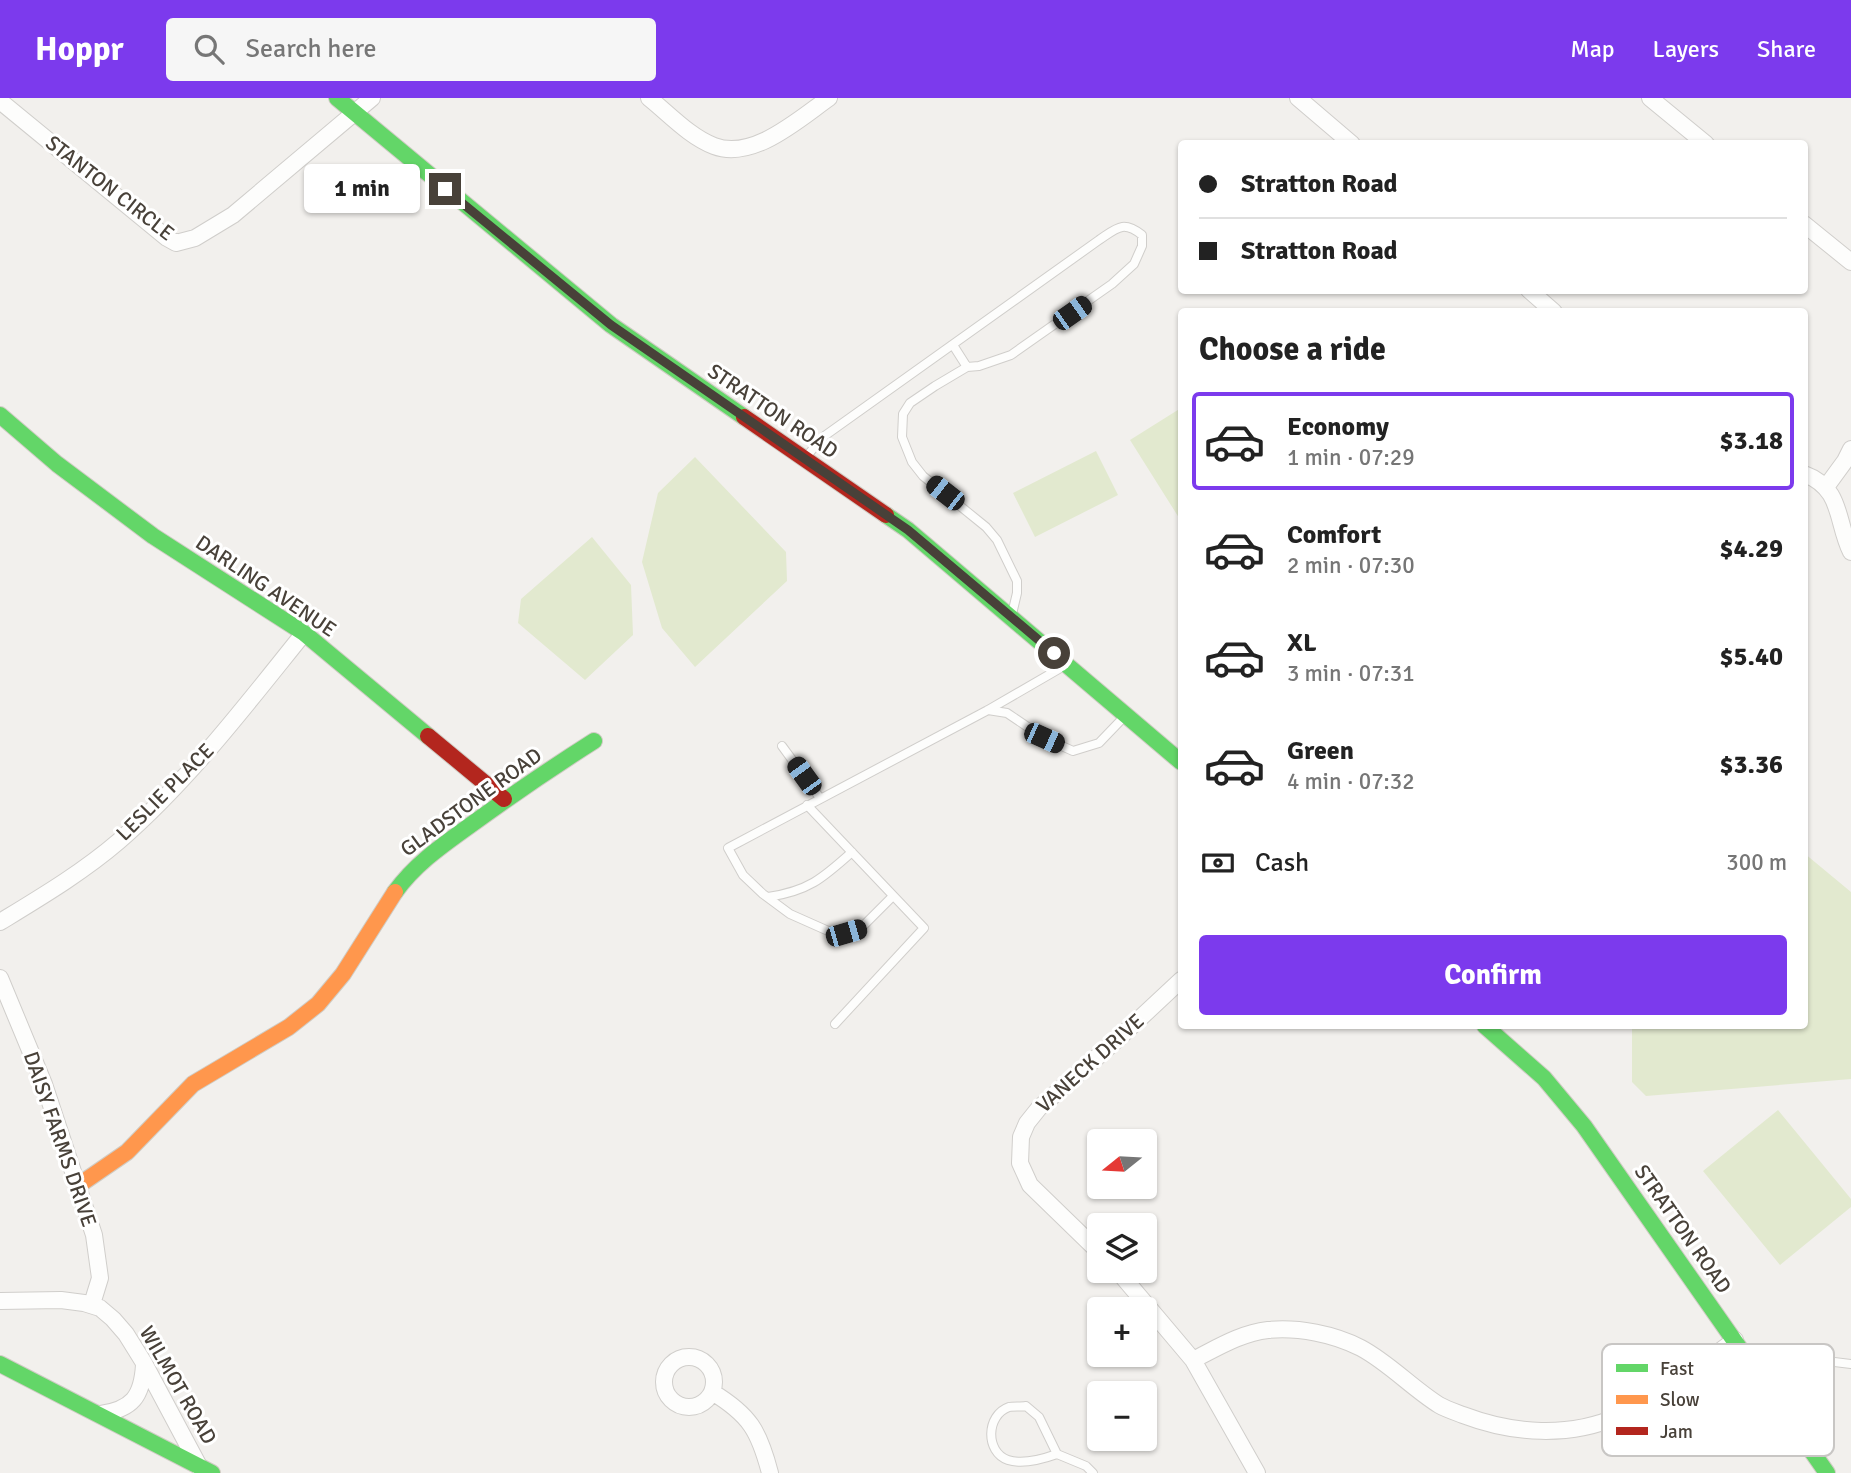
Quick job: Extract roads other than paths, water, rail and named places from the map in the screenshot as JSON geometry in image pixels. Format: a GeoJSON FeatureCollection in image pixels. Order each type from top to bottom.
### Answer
{"type":"FeatureCollection","features":[{"type":"Feature","properties":{"kind":"street","name":"STRATTON ROAD"},"geometry":{"type":"LineString","coordinates":[[337,98],[611,325],[908,530],[1178,757]]}},
{"type":"Feature","properties":{"kind":"street"},"geometry":{"type":"LineString","coordinates":[[355,114],[372,98]]}},
{"type":"Feature","properties":{"kind":"street"},"geometry":{"type":"LineString","coordinates":[[649,98],[713,146],[728,149],[771,139],[829,98]]}},
{"type":"Feature","properties":{"kind":"street"},"geometry":{"type":"LineString","coordinates":[[1298,98],[1347,140]]}},
{"type":"Feature","properties":{"kind":"street"},"geometry":{"type":"LineString","coordinates":[[1650,98],[1701,140]]}},
{"type":"Feature","properties":{"kind":"street","name":"STANTON CIRCLE"},"geometry":{"type":"LineString","coordinates":[[0,101],[176,243],[195,238],[233,215],[355,114]]}},
{"type":"Feature","properties":{"kind":"street"},"geometry":{"type":"LineString","coordinates":[[1808,227],[1851,262]]}},
{"type":"Feature","properties":{"kind":"street"},"geometry":{"type":"LineString","coordinates":[[1533,294],[1549,308]]}},
{"type":"Feature","properties":{"kind":"street","name":"DARLING AVENUE"},"geometry":{"type":"LineString","coordinates":[[0,415],[57,464],[153,536],[304,633],[504,799]]}},
{"type":"Feature","properties":{"kind":"street"},"geometry":{"type":"LineString","coordinates":[[1826,487],[1851,449]]}},
{"type":"Feature","properties":{"kind":"street"},"geometry":{"type":"LineString","coordinates":[[1808,476],[1826,487],[1839,512],[1851,552]]}},
{"type":"Feature","properties":{"kind":"street","name":"LESLIE PLACE"},"geometry":{"type":"LineString","coordinates":[[0,922],[48,894],[120,841],[172,790],[220,737],[304,633]]}},
{"type":"Feature","properties":{"kind":"street","name":"GLADSTONE ROAD"},"geometry":{"type":"LineString","coordinates":[[79,1185],[125,1154],[177,1098],[194,1084],[303,1018],[338,983],[358,955],[389,898],[407,875],[430,853],[504,799],[594,741]]}},
{"type":"Feature","properties":{"kind":"street","name":"DAISY FARMS DRIVE"},"geometry":{"type":"LineString","coordinates":[[0,978],[44,1084],[94,1235],[100,1278],[92,1304]]}},
{"type":"Feature","properties":{"kind":"street","name":"VANECK DRIVE"},"geometry":{"type":"LineString","coordinates":[[1087,1240],[1030,1185],[1020,1163],[1021,1137],[1039,1108],[1178,983]]}},
{"type":"Feature","properties":{"kind":"street","name":"STRATTON ROAD"},"geometry":{"type":"LineString","coordinates":[[1488,1029],[1544,1078],[1571,1108],[1738,1344]]}},
{"type":"Feature","properties":{"kind":"street"},"geometry":{"type":"LineString","coordinates":[[1128,1283],[1193,1360],[1257,1473]]}},
{"type":"Feature","properties":{"kind":"street"},"geometry":{"type":"LineString","coordinates":[[0,1301],[61,1300],[92,1304]]}},
{"type":"Feature","properties":{"kind":"street"},"geometry":{"type":"LineString","coordinates":[[0,1315],[22,1301]]}},
{"type":"Feature","properties":{"kind":"street","name":"WILMOT ROAD"},"geometry":{"type":"LineString","coordinates":[[92,1304],[113,1319],[126,1334],[202,1471]]}},
{"type":"Feature","properties":{"kind":"street"},"geometry":{"type":"LineString","coordinates":[[1193,1360],[1236,1339],[1266,1330],[1295,1330],[1333,1337],[1363,1349],[1440,1406],[1482,1423],[1526,1432],[1567,1430],[1602,1423]]}},
{"type":"Feature","properties":{"kind":"street"},"geometry":{"type":"LineString","coordinates":[[1729,1344],[1735,1340]]}},
{"type":"Feature","properties":{"kind":"street","name":"WILMOT ROAD"},"geometry":{"type":"LineString","coordinates":[[2,1362],[202,1471]]}},
{"type":"Feature","properties":{"kind":"street"},"geometry":{"type":"LineString","coordinates":[[101,1414],[120,1411],[130,1405],[143,1384],[144,1363]]}},
{"type":"Feature","properties":{"kind":"street"},"geometry":{"type":"LineString","coordinates":[[712,1392],[735,1406],[755,1431],[763,1447],[769,1473]]}},
{"type":"Feature","properties":{"kind":"street","name":"STRATTON ROAD"},"geometry":{"type":"LineString","coordinates":[[1815,1456],[1827,1473]]}},
{"type":"Feature","properties":{"kind":"lane"},"geometry":{"type":"LineString","coordinates":[[805,458],[822,437],[1118,228],[1132,227],[1142,235],[1142,246],[1134,264],[1112,285],[1011,355],[967,367],[910,403],[904,414],[902,437],[912,462],[923,476],[967,509],[997,540],[1017,581],[1011,617]]}},
{"type":"Feature","properties":{"kind":"lane"},"geometry":{"type":"LineString","coordinates":[[953,345],[967,367]]}},
{"type":"Feature","properties":{"kind":"lane"},"geometry":{"type":"LineString","coordinates":[[893,897],[860,929],[835,934],[790,914],[768,897],[743,875],[728,848],[988,710],[1067,664]]}},
{"type":"Feature","properties":{"kind":"lane"},"geometry":{"type":"LineString","coordinates":[[988,710],[1007,713],[1044,738],[1073,751],[1099,743],[1126,715]]}},
{"type":"Feature","properties":{"kind":"lane"},"geometry":{"type":"LineString","coordinates":[[782,746],[820,798]]}},
{"type":"Feature","properties":{"kind":"lane"},"geometry":{"type":"LineString","coordinates":[[807,805],[924,928],[835,1024]]}},
{"type":"Feature","properties":{"kind":"lane"},"geometry":{"type":"LineString","coordinates":[[768,897],[791,894],[820,880],[852,852]]}},
{"type":"Feature","properties":{"kind":"lane"},"geometry":{"type":"LineString","coordinates":[[1057,1454],[1040,1460],[1008,1460],[995,1450],[990,1431],[997,1416],[1009,1407],[1026,1406],[1039,1417],[1057,1454],[1086,1466],[1093,1473]]}}]}
